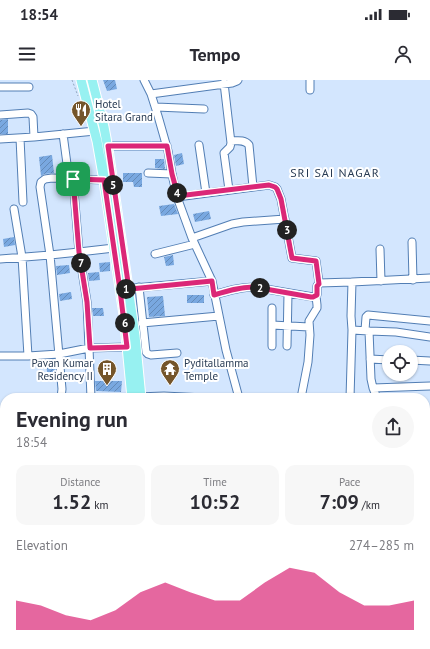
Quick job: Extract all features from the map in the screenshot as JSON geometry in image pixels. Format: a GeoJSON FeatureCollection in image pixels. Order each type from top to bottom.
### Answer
{"type":"FeatureCollection","features":[{"type":"Feature","properties":{"kind":"main road"},"geometry":{"type":"LineString","coordinates":[[81,80],[95,131],[114,248],[135,336],[136,393]]}},
{"type":"Feature","properties":{"kind":"main road"},"geometry":{"type":"LineString","coordinates":[[92,80],[108,146],[124,289],[127,347],[135,393]]}},
{"type":"Feature","properties":{"kind":"street"},"geometry":{"type":"LineString","coordinates":[[144,80],[156,107],[167,146],[178,196],[194,241],[212,281],[226,350],[238,393]]}},
{"type":"Feature","properties":{"kind":"street"},"geometry":{"type":"LineString","coordinates":[[151,94],[232,83],[238,80]]}},
{"type":"Feature","properties":{"kind":"street"},"geometry":{"type":"LineString","coordinates":[[310,80],[310,90]]}},
{"type":"Feature","properties":{"kind":"street"},"geometry":{"type":"LineString","coordinates":[[224,83],[231,145],[224,154],[229,190]]}},
{"type":"Feature","properties":{"kind":"street"},"geometry":{"type":"LineString","coordinates":[[0,87],[29,86]]}},
{"type":"Feature","properties":{"kind":"street"},"geometry":{"type":"LineString","coordinates":[[156,107],[204,109]]}},
{"type":"Feature","properties":{"kind":"street"},"geometry":{"type":"LineString","coordinates":[[0,115],[31,114],[33,117],[34,137]]}},
{"type":"Feature","properties":{"kind":"street"},"geometry":{"type":"LineString","coordinates":[[0,139],[95,131]]}},
{"type":"Feature","properties":{"kind":"street"},"geometry":{"type":"LineString","coordinates":[[63,134],[71,179],[79,252],[87,302],[91,393]]}},
{"type":"Feature","properties":{"kind":"street"},"geometry":{"type":"LineString","coordinates":[[20,138],[23,202]]}},
{"type":"Feature","properties":{"kind":"street"},"geometry":{"type":"LineString","coordinates":[[230,141],[243,140],[249,145],[253,188]]}},
{"type":"Feature","properties":{"kind":"street"},"geometry":{"type":"LineString","coordinates":[[108,146],[167,146]]}},
{"type":"Feature","properties":{"kind":"street"},"geometry":{"type":"LineString","coordinates":[[198,146],[206,193]]}},
{"type":"Feature","properties":{"kind":"street"},"geometry":{"type":"LineString","coordinates":[[148,173],[172,174]]}},
{"type":"Feature","properties":{"kind":"street"},"geometry":{"type":"LineString","coordinates":[[62,393],[50,255],[40,187],[41,182],[45,179],[52,178],[104,180]]}},
{"type":"Feature","properties":{"kind":"street"},"geometry":{"type":"LineString","coordinates":[[178,196],[269,185],[277,189],[281,199],[292,258],[316,261],[319,284],[317,286],[316,296],[318,305],[309,321],[310,335],[308,362],[302,393]]}},
{"type":"Feature","properties":{"kind":"street"},"geometry":{"type":"LineString","coordinates":[[14,209],[22,257],[28,356]]}},
{"type":"Feature","properties":{"kind":"street"},"geometry":{"type":"LineString","coordinates":[[155,254],[194,241],[232,224],[285,219]]}},
{"type":"Feature","properties":{"kind":"street"},"geometry":{"type":"LineString","coordinates":[[412,242],[413,280]]}},
{"type":"Feature","properties":{"kind":"street"},"geometry":{"type":"LineString","coordinates":[[0,259],[114,248]]}},
{"type":"Feature","properties":{"kind":"street"},"geometry":{"type":"LineString","coordinates":[[380,249],[381,281]]}},
{"type":"Feature","properties":{"kind":"street"},"geometry":{"type":"LineString","coordinates":[[319,284],[430,278]]}},
{"type":"Feature","properties":{"kind":"street"},"geometry":{"type":"LineString","coordinates":[[124,289],[212,281]]}},
{"type":"Feature","properties":{"kind":"street"},"geometry":{"type":"LineString","coordinates":[[350,393],[352,282]]}},
{"type":"Feature","properties":{"kind":"street"},"geometry":{"type":"LineString","coordinates":[[214,295],[239,288],[254,287],[311,297],[316,296]]}},
{"type":"Feature","properties":{"kind":"street"},"geometry":{"type":"LineString","coordinates":[[139,288],[146,352],[151,355],[176,353]]}},
{"type":"Feature","properties":{"kind":"street"},"geometry":{"type":"LineString","coordinates":[[287,346],[288,293]]}},
{"type":"Feature","properties":{"kind":"street"},"geometry":{"type":"LineString","coordinates":[[272,308],[272,346]]}},
{"type":"Feature","properties":{"kind":"street"},"geometry":{"type":"LineString","coordinates":[[375,393],[371,379],[366,317],[368,315],[430,321]]}},
{"type":"Feature","properties":{"kind":"street"},"geometry":{"type":"LineString","coordinates":[[142,323],[219,316]]}},
{"type":"Feature","properties":{"kind":"street"},"geometry":{"type":"LineString","coordinates":[[272,325],[309,327]]}},
{"type":"Feature","properties":{"kind":"street"},"geometry":{"type":"LineString","coordinates":[[352,330],[396,332],[430,337]]}},
{"type":"Feature","properties":{"kind":"street"},"geometry":{"type":"LineString","coordinates":[[0,356],[59,354],[90,348],[127,347]]}},
{"type":"Feature","properties":{"kind":"street"},"geometry":{"type":"LineString","coordinates":[[370,359],[382,360]]}},
{"type":"Feature","properties":{"kind":"street"},"geometry":{"type":"LineString","coordinates":[[418,360],[430,361]]}},
{"type":"Feature","properties":{"kind":"street"},"geometry":{"type":"LineString","coordinates":[[373,388],[430,386]]}},
{"type":"Feature","properties":{"kind":"building"},"geometry":{"type":"Polygon","coordinates":[[[103,80],[115,80],[117,89],[107,91],[103,80]]]}},
{"type":"Feature","properties":{"kind":"building"},"geometry":{"type":"Polygon","coordinates":[[[8,119],[8,134],[0,134],[0,120],[8,119]]]}},
{"type":"Feature","properties":{"kind":"building"},"geometry":{"type":"Polygon","coordinates":[[[182,153],[184,164],[176,166],[174,155],[182,153]]]}},
{"type":"Feature","properties":{"kind":"building"},"geometry":{"type":"Polygon","coordinates":[[[52,155],[54,173],[44,174],[41,176],[39,157],[52,155]]]}},
{"type":"Feature","properties":{"kind":"building"},"geometry":{"type":"Polygon","coordinates":[[[155,159],[164,159],[165,169],[155,168],[155,159]]]}},
{"type":"Feature","properties":{"kind":"building"},"geometry":{"type":"Polygon","coordinates":[[[123,173],[142,173],[142,187],[134,187],[133,182],[123,182],[123,173]]]}},
{"type":"Feature","properties":{"kind":"building"},"geometry":{"type":"Polygon","coordinates":[[[174,204],[178,214],[161,216],[159,206],[174,204]]]}},
{"type":"Feature","properties":{"kind":"building"},"geometry":{"type":"Polygon","coordinates":[[[209,211],[211,219],[195,222],[193,214],[209,211]]]}},
{"type":"Feature","properties":{"kind":"building"},"geometry":{"type":"Polygon","coordinates":[[[14,237],[15,245],[4,247],[3,239],[14,237]]]}},
{"type":"Feature","properties":{"kind":"building"},"geometry":{"type":"Polygon","coordinates":[[[173,255],[174,265],[166,266],[164,257],[173,255]]]}},
{"type":"Feature","properties":{"kind":"building"},"geometry":{"type":"Polygon","coordinates":[[[110,262],[110,271],[100,272],[99,263],[110,262]]]}},
{"type":"Feature","properties":{"kind":"building"},"geometry":{"type":"Polygon","coordinates":[[[69,265],[70,273],[57,275],[56,266],[69,265]]]}},
{"type":"Feature","properties":{"kind":"building"},"geometry":{"type":"Polygon","coordinates":[[[99,272],[100,280],[89,281],[88,273],[99,272]]]}},
{"type":"Feature","properties":{"kind":"building"},"geometry":{"type":"Polygon","coordinates":[[[71,292],[72,299],[60,301],[59,294],[71,292]]]}},
{"type":"Feature","properties":{"kind":"building"},"geometry":{"type":"Polygon","coordinates":[[[187,295],[204,295],[204,303],[187,303],[187,295]]]}},
{"type":"Feature","properties":{"kind":"building"},"geometry":{"type":"Polygon","coordinates":[[[163,296],[165,316],[149,317],[147,297],[163,296]]]}},
{"type":"Feature","properties":{"kind":"building"},"geometry":{"type":"Polygon","coordinates":[[[92,308],[103,308],[104,316],[93,316],[92,308]]]}},
{"type":"Feature","properties":{"kind":"building"},"geometry":{"type":"Polygon","coordinates":[[[54,359],[55,372],[47,372],[46,360],[54,359]]]}},
{"type":"Feature","properties":{"kind":"building","name":"Pavan Kumar Residency II"},"geometry":{"type":"Polygon","coordinates":[[[95,381],[122,381],[121,392],[96,391],[95,381]]]}},
{"type":"Feature","properties":{"kind":"place","name":"Hotel Sitara Grand"},"geometry":{"type":"Point","coordinates":[81,127]}},
{"type":"Feature","properties":{"kind":"place","name":"Pavan Kumar Residency II"},"geometry":{"type":"Point","coordinates":[107,386]}},
{"type":"Feature","properties":{"kind":"place","name":"Pyditallamma Temple"},"geometry":{"type":"Point","coordinates":[170,386]}},
{"type":"Feature","properties":{"kind":"district","name":"SRI SAI NAGAR"},"geometry":{"type":"Point","coordinates":[335,172]}},
{"type":"Feature","properties":{"kind":"route"},"geometry":{"type":"LineString","coordinates":[[73,179],[79,252],[87,302],[90,348],[127,347],[120,290],[129,289],[108,146],[167,146],[178,196],[269,185],[275,187],[281,199],[292,258],[316,261],[319,284],[317,286],[317,295],[311,297],[247,287],[214,295],[212,281],[120,290],[104,180],[73,179]]}}]}
